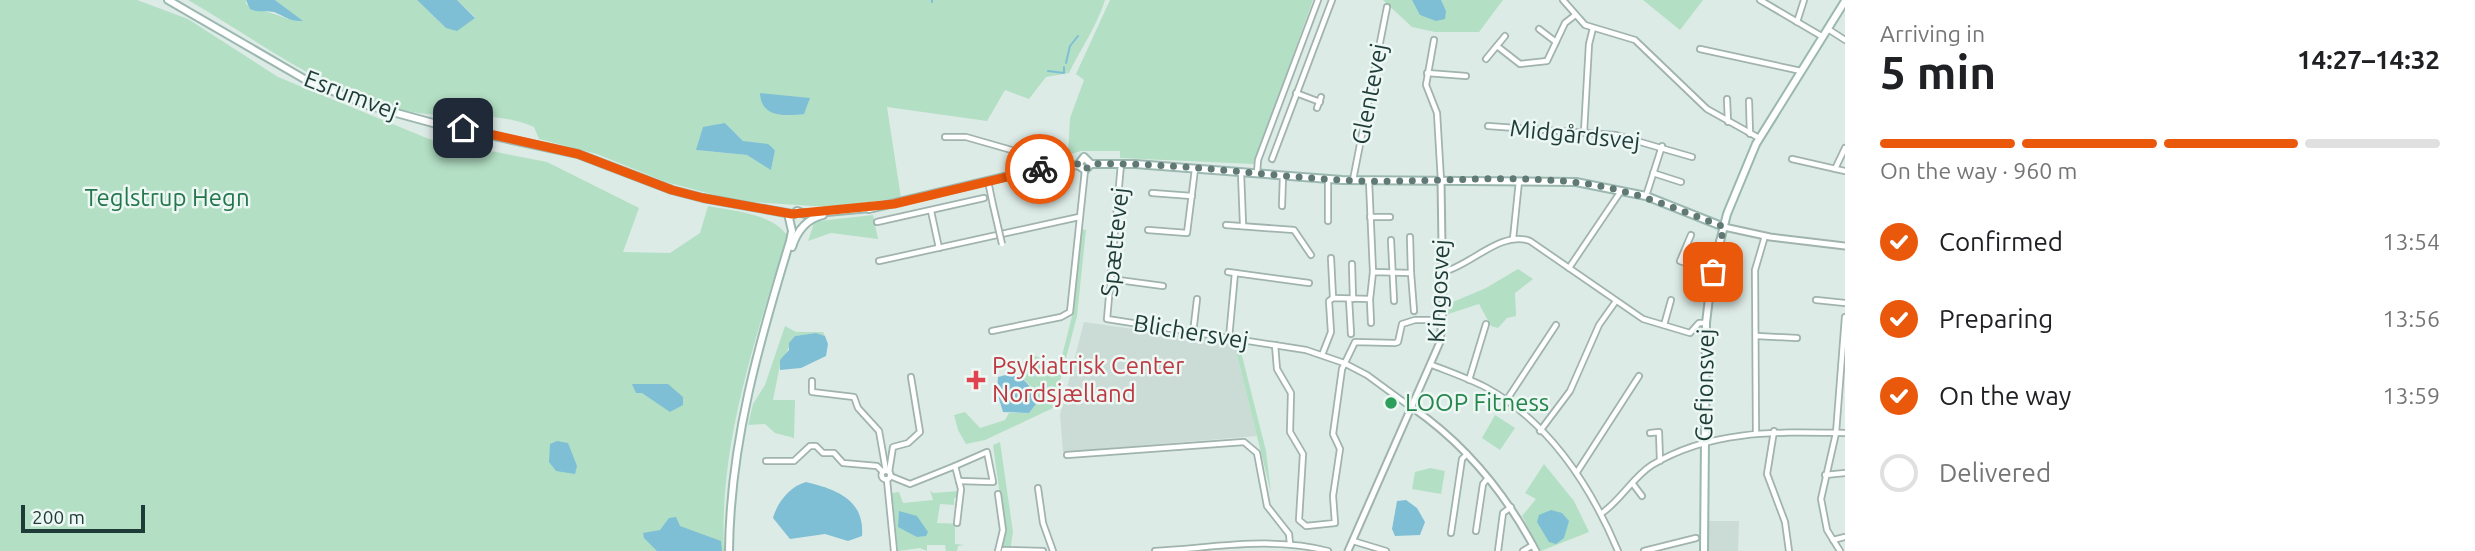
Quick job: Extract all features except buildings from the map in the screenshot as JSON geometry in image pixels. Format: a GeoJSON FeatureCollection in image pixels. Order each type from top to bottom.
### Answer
{"type":"FeatureCollection","features":[{"type":"Feature","properties":{"kind":"main road","name":"Esrumvej"},"geometry":{"type":"LineString","coordinates":[[168,0],[306,80],[367,104],[433,123],[537,143],[597,160],[672,190],[752,207],[791,220]]}},
{"type":"Feature","properties":{"kind":"main road","name":"Gefionsvej"},"geometry":{"type":"LineString","coordinates":[[1704,551],[1706,323],[1713,272],[1724,227],[1744,167],[1759,138],[1845,1]]}},
{"type":"Feature","properties":{"kind":"main road"},"geometry":{"type":"LineString","coordinates":[[806,218],[870,208],[1026,171],[1078,164],[1084,157],[1091,164],[1328,179],[1567,181],[1646,196],[1724,227]]}},
{"type":"Feature","properties":{"kind":"main road"},"geometry":{"type":"LineString","coordinates":[[1078,164],[1085,170],[1091,164]]}},
{"type":"Feature","properties":{"kind":"main road"},"geometry":{"type":"LineString","coordinates":[[729,551],[737,442],[753,369],[774,298],[791,220],[799,211],[806,218]]}},
{"type":"Feature","properties":{"kind":"main road"},"geometry":{"type":"LineString","coordinates":[[774,298],[806,218]]}},
{"type":"Feature","properties":{"kind":"main road"},"geometry":{"type":"LineString","coordinates":[[791,220],[801,229]]}},
{"type":"Feature","properties":{"kind":"street"},"geometry":{"type":"LineString","coordinates":[[1257,173],[1258,160],[1318,0]]}},
{"type":"Feature","properties":{"kind":"street"},"geometry":{"type":"LineString","coordinates":[[1272,159],[1332,0]]}},
{"type":"Feature","properties":{"kind":"street"},"geometry":{"type":"LineString","coordinates":[[1563,0],[1574,16],[1593,28],[1630,37],[1707,109],[1759,138]]}},
{"type":"Feature","properties":{"kind":"street"},"geometry":{"type":"LineString","coordinates":[[1760,0],[1822,37]]}},
{"type":"Feature","properties":{"kind":"street"},"geometry":{"type":"LineString","coordinates":[[1797,22],[1804,0]]}},
{"type":"Feature","properties":{"kind":"street","name":"Glentevej"},"geometry":{"type":"LineString","coordinates":[[1353,180],[1387,7]]}},
{"type":"Feature","properties":{"kind":"street"},"geometry":{"type":"LineString","coordinates":[[1314,11],[1326,16]]}},
{"type":"Feature","properties":{"kind":"street"},"geometry":{"type":"LineString","coordinates":[[1497,46],[1520,64],[1546,61],[1565,23],[1574,16]]}},
{"type":"Feature","properties":{"kind":"street"},"geometry":{"type":"LineString","coordinates":[[1584,132],[1589,44],[1593,28]]}},
{"type":"Feature","properties":{"kind":"street"},"geometry":{"type":"LineString","coordinates":[[1539,29],[1556,42]]}},
{"type":"Feature","properties":{"kind":"street"},"geometry":{"type":"LineString","coordinates":[[1828,29],[1845,40]]}},
{"type":"Feature","properties":{"kind":"street"},"geometry":{"type":"LineString","coordinates":[[1486,59],[1505,36]]}},
{"type":"Feature","properties":{"kind":"street"},"geometry":{"type":"LineString","coordinates":[[1434,40],[1427,73],[1428,91],[1437,113],[1441,181]]}},
{"type":"Feature","properties":{"kind":"street"},"geometry":{"type":"LineString","coordinates":[[1700,50],[1801,71]]}},
{"type":"Feature","properties":{"kind":"street"},"geometry":{"type":"LineString","coordinates":[[1427,73],[1466,76]]}},
{"type":"Feature","properties":{"kind":"street"},"geometry":{"type":"LineString","coordinates":[[1286,87],[1321,99],[1317,108]]}},
{"type":"Feature","properties":{"kind":"street"},"geometry":{"type":"LineString","coordinates":[[1727,99],[1728,122]]}},
{"type":"Feature","properties":{"kind":"street"},"geometry":{"type":"LineString","coordinates":[[1749,101],[1750,134]]}},
{"type":"Feature","properties":{"kind":"street","name":"Midgårdsvej"},"geometry":{"type":"LineString","coordinates":[[1488,126],[1616,135],[1662,146],[1692,157]]}},
{"type":"Feature","properties":{"kind":"street"},"geometry":{"type":"LineString","coordinates":[[946,137],[966,137],[1022,152],[1026,171]]}},
{"type":"Feature","properties":{"kind":"street","name":"Midgårdsvej"},"geometry":{"type":"LineString","coordinates":[[1646,196],[1662,146]]}},
{"type":"Feature","properties":{"kind":"street"},"geometry":{"type":"LineString","coordinates":[[1835,169],[1845,148]]}},
{"type":"Feature","properties":{"kind":"street"},"geometry":{"type":"LineString","coordinates":[[1792,159],[1845,171]]}},
{"type":"Feature","properties":{"kind":"street","name":"Spættevej"},"geometry":{"type":"LineString","coordinates":[[1107,319],[1121,164]]}},
{"type":"Feature","properties":{"kind":"street"},"geometry":{"type":"LineString","coordinates":[[1149,230],[1187,233],[1195,169]]}},
{"type":"Feature","properties":{"kind":"street"},"geometry":{"type":"LineString","coordinates":[[992,331],[1068,315],[1085,170]]}},
{"type":"Feature","properties":{"kind":"street"},"geometry":{"type":"LineString","coordinates":[[1241,172],[1243,224]]}},
{"type":"Feature","properties":{"kind":"street","name":"Midgårdsvej"},"geometry":{"type":"LineString","coordinates":[[1653,173],[1681,182]]}},
{"type":"Feature","properties":{"kind":"street"},"geometry":{"type":"LineString","coordinates":[[1282,206],[1283,176]]}},
{"type":"Feature","properties":{"kind":"street"},"geometry":{"type":"LineString","coordinates":[[1328,179],[1328,221]]}},
{"type":"Feature","properties":{"kind":"street"},"geometry":{"type":"LineString","coordinates":[[988,180],[1002,244]]}},
{"type":"Feature","properties":{"kind":"street"},"geometry":{"type":"LineString","coordinates":[[1369,181],[1373,272],[1371,323]]}},
{"type":"Feature","properties":{"kind":"street","name":"Kingosvej"},"geometry":{"type":"LineString","coordinates":[[1348,551],[1432,365],[1442,327],[1441,181]]}},
{"type":"Feature","properties":{"kind":"street"},"geometry":{"type":"LineString","coordinates":[[1513,239],[1519,181]]}},
{"type":"Feature","properties":{"kind":"street"},"geometry":{"type":"LineString","coordinates":[[1569,268],[1622,190]]}},
{"type":"Feature","properties":{"kind":"street"},"geometry":{"type":"LineString","coordinates":[[1152,193],[1192,196]]}},
{"type":"Feature","properties":{"kind":"street"},"geometry":{"type":"LineString","coordinates":[[877,222],[984,198]]}},
{"type":"Feature","properties":{"kind":"street"},"geometry":{"type":"LineString","coordinates":[[931,211],[939,248]]}},
{"type":"Feature","properties":{"kind":"street"},"geometry":{"type":"LineString","coordinates":[[1370,217],[1390,216]]}},
{"type":"Feature","properties":{"kind":"street"},"geometry":{"type":"LineString","coordinates":[[879,261],[1079,217]]}},
{"type":"Feature","properties":{"kind":"street"},"geometry":{"type":"LineString","coordinates":[[1226,225],[1243,224],[1294,230],[1311,255]]}},
{"type":"Feature","properties":{"kind":"street"},"geometry":{"type":"LineString","coordinates":[[1724,227],[1765,236],[1845,246]]}},
{"type":"Feature","properties":{"kind":"street"},"geometry":{"type":"LineString","coordinates":[[1691,235],[1681,261],[1713,272]]}},
{"type":"Feature","properties":{"kind":"street"},"geometry":{"type":"LineString","coordinates":[[1756,433],[1755,270],[1765,236]]}},
{"type":"Feature","properties":{"kind":"street"},"geometry":{"type":"LineString","coordinates":[[1410,237],[1414,311]]}},
{"type":"Feature","properties":{"kind":"street"},"geometry":{"type":"LineString","coordinates":[[1443,272],[1513,239],[1530,241],[1643,319],[1690,333],[1699,323],[1706,323]]}},
{"type":"Feature","properties":{"kind":"street"},"geometry":{"type":"LineString","coordinates":[[1391,240],[1394,301]]}},
{"type":"Feature","properties":{"kind":"street"},"geometry":{"type":"LineString","coordinates":[[1322,355],[1331,332],[1331,258]]}},
{"type":"Feature","properties":{"kind":"street"},"geometry":{"type":"LineString","coordinates":[[1351,334],[1352,264]]}},
{"type":"Feature","properties":{"kind":"street"},"geometry":{"type":"LineString","coordinates":[[1228,272],[1309,283]]}},
{"type":"Feature","properties":{"kind":"street"},"geometry":{"type":"LineString","coordinates":[[1373,272],[1411,273]]}},
{"type":"Feature","properties":{"kind":"street"},"geometry":{"type":"LineString","coordinates":[[1229,338],[1235,273]]}},
{"type":"Feature","properties":{"kind":"street"},"geometry":{"type":"LineString","coordinates":[[1111,279],[1163,286]]}},
{"type":"Feature","properties":{"kind":"street"},"geometry":{"type":"LineString","coordinates":[[1332,298],[1370,299]]}},
{"type":"Feature","properties":{"kind":"street"},"geometry":{"type":"LineString","coordinates":[[1194,332],[1197,299]]}},
{"type":"Feature","properties":{"kind":"street"},"geometry":{"type":"LineString","coordinates":[[1664,325],[1671,300]]}},
{"type":"Feature","properties":{"kind":"street"},"geometry":{"type":"LineString","coordinates":[[1815,300],[1845,303]]}},
{"type":"Feature","properties":{"kind":"street"},"geometry":{"type":"LineString","coordinates":[[1540,431],[1570,391],[1599,325],[1616,301]]}},
{"type":"Feature","properties":{"kind":"street"},"geometry":{"type":"LineString","coordinates":[[1840,551],[1822,511],[1825,475],[1836,433],[1845,317]]}},
{"type":"Feature","properties":{"kind":"street","name":"Blichersvej"},"geometry":{"type":"LineString","coordinates":[[1107,319],[1275,345],[1322,355],[1344,363],[1378,382],[1467,454],[1489,477],[1511,507],[1535,548],[1522,551]]}},
{"type":"Feature","properties":{"kind":"street"},"geometry":{"type":"LineString","coordinates":[[1344,363],[1355,342],[1395,343],[1402,324],[1415,320],[1433,320]]}},
{"type":"Feature","properties":{"kind":"street"},"geometry":{"type":"LineString","coordinates":[[1469,380],[1486,324]]}},
{"type":"Feature","properties":{"kind":"street"},"geometry":{"type":"LineString","coordinates":[[1506,401],[1556,325]]}},
{"type":"Feature","properties":{"kind":"street"},"geometry":{"type":"LineString","coordinates":[[1757,336],[1797,338]]}},
{"type":"Feature","properties":{"kind":"street","name":"Blichersvej"},"geometry":{"type":"LineString","coordinates":[[1275,345],[1277,369],[1291,393],[1290,432],[1303,454],[1297,512],[1299,520],[1306,526],[1335,523],[1333,496],[1340,449],[1333,434],[1344,363]]}},
{"type":"Feature","properties":{"kind":"street"},"geometry":{"type":"LineString","coordinates":[[1432,365],[1469,380],[1506,401],[1540,431],[1577,472],[1602,513],[1618,551]]}},
{"type":"Feature","properties":{"kind":"street"},"geometry":{"type":"LineString","coordinates":[[1577,472],[1639,376]]}},
{"type":"Feature","properties":{"kind":"street"},"geometry":{"type":"LineString","coordinates":[[887,474],[893,447],[908,443],[920,432],[911,377]]}},
{"type":"Feature","properties":{"kind":"street"},"geometry":{"type":"LineString","coordinates":[[813,381],[812,392],[851,395],[858,408],[879,431],[887,474],[894,551]]}},
{"type":"Feature","properties":{"kind":"street"},"geometry":{"type":"LineString","coordinates":[[1774,431],[1767,474],[1785,522],[1789,551]]}},
{"type":"Feature","properties":{"kind":"street"},"geometry":{"type":"LineString","coordinates":[[1602,513],[1649,467],[1703,444],[1774,431],[1845,433]]}},
{"type":"Feature","properties":{"kind":"street"},"geometry":{"type":"LineString","coordinates":[[1650,433],[1659,432],[1660,461]]}},
{"type":"Feature","properties":{"kind":"street"},"geometry":{"type":"LineString","coordinates":[[1068,455],[1244,442],[1257,453],[1266,503],[1289,534],[1290,544]]}},
{"type":"Feature","properties":{"kind":"street"},"geometry":{"type":"LineString","coordinates":[[766,460],[794,461],[810,446],[816,446],[823,453],[834,453],[843,463],[877,466],[887,474],[910,484],[987,452],[993,482],[959,481]]}},
{"type":"Feature","properties":{"kind":"street"},"geometry":{"type":"LineString","coordinates":[[1451,533],[1462,459],[1467,454]]}},
{"type":"Feature","properties":{"kind":"street"},"geometry":{"type":"LineString","coordinates":[[955,466],[961,501],[957,523]]}},
{"type":"Feature","properties":{"kind":"street"},"geometry":{"type":"LineString","coordinates":[[1825,475],[1845,473]]}},
{"type":"Feature","properties":{"kind":"street"},"geometry":{"type":"LineString","coordinates":[[1476,531],[1483,484],[1489,477]]}},
{"type":"Feature","properties":{"kind":"street"},"geometry":{"type":"LineString","coordinates":[[1633,484],[1642,496]]}},
{"type":"Feature","properties":{"kind":"street"},"geometry":{"type":"LineString","coordinates":[[1038,488],[1043,523],[1053,551]]}},
{"type":"Feature","properties":{"kind":"street"},"geometry":{"type":"LineString","coordinates":[[998,494],[1003,530],[998,551]]}},
{"type":"Feature","properties":{"kind":"street"},"geometry":{"type":"LineString","coordinates":[[1498,551],[1503,513],[1511,507]]}},
{"type":"Feature","properties":{"kind":"street"},"geometry":{"type":"LineString","coordinates":[[1833,540],[1845,537]]}},
{"type":"Feature","properties":{"kind":"street"},"geometry":{"type":"LineString","coordinates":[[1644,551],[1696,538]]}},
{"type":"Feature","properties":{"kind":"street"},"geometry":{"type":"LineString","coordinates":[[1353,541],[1386,551]]}},
{"type":"Feature","properties":{"kind":"street"},"geometry":{"type":"LineString","coordinates":[[1155,551],[1290,544],[1328,551]]}},
{"type":"Feature","properties":{"kind":"street"},"geometry":{"type":"LineString","coordinates":[[1004,550],[1043,551]]}},
{"type":"Feature","properties":{"kind":"shaded area"},"geometry":{"type":"Polygon","coordinates":[[[1084,322],[1234,343],[1257,436],[1063,452],[1060,415],[1084,322]]]}},
{"type":"Feature","properties":{"kind":"shaded area"},"geometry":{"type":"Polygon","coordinates":[[[1707,521],[1739,521],[1738,551],[1709,551],[1707,521]]]}},
{"type":"Feature","properties":{"kind":"green space","name":"Teglstrup Hegn"},"geometry":{"type":"Polygon","coordinates":[[[0,0],[137,0],[188,19],[278,77],[429,139],[547,162],[639,208],[623,252],[670,253],[700,233],[708,206],[762,217],[780,228],[787,235],[742,391],[727,470],[724,551],[0,551],[0,0]]]}},
{"type":"Feature","properties":{"kind":"green space"},"geometry":{"type":"Polygon","coordinates":[[[188,0],[246,0],[246,4],[288,19],[287,9],[275,0],[417,0],[446,28],[475,17],[457,0],[1105,0],[1069,73],[1046,77],[1029,99],[1005,90],[987,121],[887,107],[901,198],[829,207],[737,201],[666,182],[597,154],[539,139],[534,127],[519,122],[487,116],[423,114],[377,103],[348,93],[293,64],[188,0]],[[725,123],[696,150],[747,155],[771,169],[775,149],[743,141],[725,123]]]}},
{"type":"Feature","properties":{"kind":"green space"},"geometry":{"type":"Polygon","coordinates":[[[1110,0],[1313,0],[1254,164],[1120,158],[1120,151],[1081,151],[1068,155],[1070,118],[1084,80],[1076,74],[1110,0]]]}},
{"type":"Feature","properties":{"kind":"green space"},"geometry":{"type":"Polygon","coordinates":[[[1383,0],[1503,0],[1479,32],[1435,32],[1412,27],[1383,0]]]}},
{"type":"Feature","properties":{"kind":"green space"},"geometry":{"type":"Polygon","coordinates":[[[1643,0],[1703,0],[1680,30],[1643,0]]]}},
{"type":"Feature","properties":{"kind":"green space"},"geometry":{"type":"Polygon","coordinates":[[[873,215],[878,239],[831,233],[808,241],[814,223],[819,221],[873,215]]]}},
{"type":"Feature","properties":{"kind":"green space"},"geometry":{"type":"Polygon","coordinates":[[[1081,229],[1086,230],[1077,316],[1053,408],[985,440],[966,444],[954,415],[965,412],[980,428],[1005,420],[1009,413],[1029,413],[1036,404],[1029,384],[1020,376],[1032,355],[1060,364],[1072,316],[1081,229]]]}},
{"type":"Feature","properties":{"kind":"green space"},"geometry":{"type":"Polygon","coordinates":[[[1518,269],[1533,279],[1515,293],[1516,316],[1507,318],[1498,328],[1491,326],[1479,304],[1448,314],[1448,304],[1486,288],[1518,269]]]}},
{"type":"Feature","properties":{"kind":"green space"},"geometry":{"type":"Polygon","coordinates":[[[785,326],[796,332],[823,332],[825,336],[816,333],[795,336],[780,365],[773,400],[795,400],[794,438],[775,433],[765,424],[748,425],[753,404],[765,385],[785,326]]]}},
{"type":"Feature","properties":{"kind":"green space"},"geometry":{"type":"Polygon","coordinates":[[[1234,343],[1239,344],[1266,451],[1271,493],[1234,343]]]}},
{"type":"Feature","properties":{"kind":"green space"},"geometry":{"type":"Polygon","coordinates":[[[1495,415],[1515,428],[1500,450],[1482,438],[1495,415]]]}},
{"type":"Feature","properties":{"kind":"green space"},"geometry":{"type":"Polygon","coordinates":[[[1000,442],[1013,532],[1010,551],[1000,551],[1005,531],[993,445],[1000,442]]]}},
{"type":"Feature","properties":{"kind":"green space"},"geometry":{"type":"Polygon","coordinates":[[[1544,464],[1574,501],[1589,532],[1541,551],[1522,516],[1536,499],[1525,493],[1544,464]]]}},
{"type":"Feature","properties":{"kind":"green space"},"geometry":{"type":"Polygon","coordinates":[[[1430,468],[1445,471],[1441,494],[1412,489],[1415,472],[1430,468]]]}},
{"type":"Feature","properties":{"kind":"green space"},"geometry":{"type":"Polygon","coordinates":[[[930,490],[933,493],[959,491],[959,498],[954,498],[954,505],[940,504],[937,523],[963,524],[955,526],[955,544],[965,545],[958,546],[957,551],[946,551],[945,545],[927,545],[927,551],[920,548],[898,551],[892,493],[899,492],[903,503],[933,500],[930,490]]]}},
{"type":"Feature","properties":{"kind":"water"},"geometry":{"type":"Polygon","coordinates":[[[246,0],[275,0],[303,21],[291,20],[274,12],[250,9],[246,0]]]}},
{"type":"Feature","properties":{"kind":"water"},"geometry":{"type":"Polygon","coordinates":[[[417,0],[457,0],[475,18],[457,31],[446,28],[417,0]]]}},
{"type":"Feature","properties":{"kind":"water"},"geometry":{"type":"Polygon","coordinates":[[[1412,0],[1441,0],[1446,11],[1445,19],[1436,21],[1420,15],[1412,0]]]}},
{"type":"Feature","properties":{"kind":"water"},"geometry":{"type":"Polygon","coordinates":[[[760,93],[810,98],[804,114],[782,115],[765,107],[760,93]]]}},
{"type":"Feature","properties":{"kind":"water"},"geometry":{"type":"Polygon","coordinates":[[[725,123],[743,141],[768,144],[775,150],[771,170],[747,155],[696,150],[703,127],[725,123]]]}},
{"type":"Feature","properties":{"kind":"water"},"geometry":{"type":"Polygon","coordinates":[[[816,333],[825,336],[828,344],[826,356],[801,368],[780,370],[780,360],[789,350],[789,343],[795,336],[816,333]]]}},
{"type":"Feature","properties":{"kind":"water"},"geometry":{"type":"Polygon","coordinates":[[[1013,373],[1026,382],[1034,394],[1036,404],[1029,413],[1003,412],[997,392],[998,377],[1013,373]]]}},
{"type":"Feature","properties":{"kind":"water"},"geometry":{"type":"Polygon","coordinates":[[[632,384],[668,384],[683,397],[683,405],[670,412],[642,393],[636,393],[632,384]]]}},
{"type":"Feature","properties":{"kind":"water"},"geometry":{"type":"Polygon","coordinates":[[[557,441],[568,443],[577,466],[575,474],[556,471],[549,462],[550,444],[557,441]]]}},
{"type":"Feature","properties":{"kind":"water"},"geometry":{"type":"Polygon","coordinates":[[[806,482],[837,492],[853,504],[862,523],[862,536],[848,541],[825,534],[790,539],[773,518],[785,496],[806,482]]]}},
{"type":"Feature","properties":{"kind":"water"},"geometry":{"type":"Polygon","coordinates":[[[1406,500],[1417,508],[1425,522],[1420,535],[1395,536],[1392,529],[1397,501],[1406,500]]]}},
{"type":"Feature","properties":{"kind":"water"},"geometry":{"type":"Polygon","coordinates":[[[1551,510],[1562,513],[1569,521],[1564,538],[1556,544],[1549,542],[1537,522],[1539,515],[1551,510]]]}},
{"type":"Feature","properties":{"kind":"water"},"geometry":{"type":"Polygon","coordinates":[[[899,511],[917,516],[928,532],[926,536],[917,537],[898,527],[899,511]]]}},
{"type":"Feature","properties":{"kind":"water"},"geometry":{"type":"Polygon","coordinates":[[[676,517],[680,526],[721,541],[722,551],[657,551],[644,538],[643,533],[660,530],[669,518],[676,517]]]}},
{"type":"Feature","properties":{"kind":"waterway"},"geometry":{"type":"LineString","coordinates":[[1066,63],[1070,46],[1078,36]]}},
{"type":"Feature","properties":{"kind":"waterway"},"geometry":{"type":"LineString","coordinates":[[1048,71],[1064,73],[1064,67]]}},
{"type":"Feature","properties":{"kind":"way so far"},"geometry":{"type":"LineString","coordinates":[[1040,169],[1078,164],[1081,170],[1085,170],[1091,164],[1131,164],[1342,180],[1567,181],[1590,184],[1646,196],[1724,227],[1713,272]]}},
{"type":"Feature","properties":{"kind":"place","name":"Psykiatrisk Center Nordsjælland"},"geometry":{"type":"Point","coordinates":[976,380]}},
{"type":"Feature","properties":{"kind":"place","name":"LOOP Fitness"},"geometry":{"type":"Point","coordinates":[1391,403]}},
{"type":"Feature","properties":{"kind":"route"},"geometry":{"type":"LineString","coordinates":[[463,128],[578,154],[672,190],[703,198],[792,214],[799,211],[805,215],[916,200],[979,182],[1040,169]]}}]}
